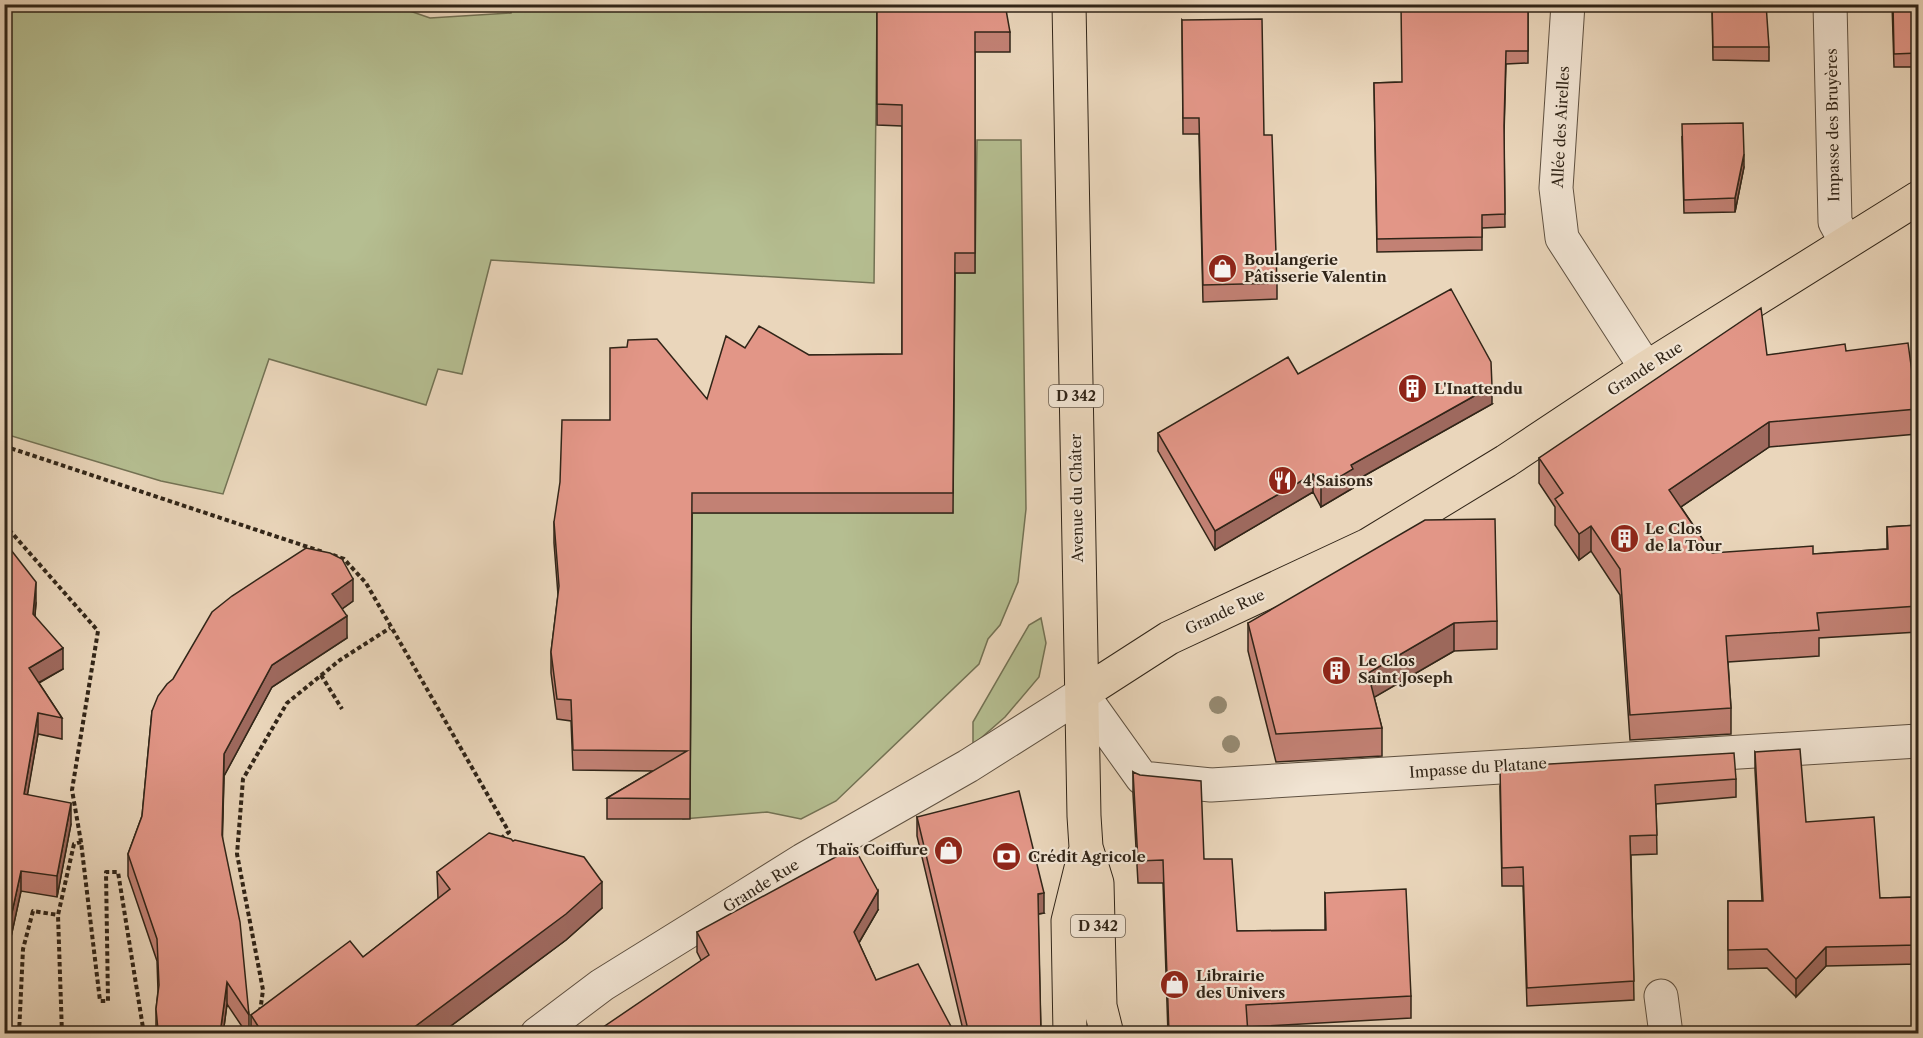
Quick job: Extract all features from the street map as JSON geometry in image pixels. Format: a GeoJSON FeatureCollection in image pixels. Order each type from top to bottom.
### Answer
{"type":"FeatureCollection","features":[{"type":"Feature","properties":{"kind":"main road","name":"Avenue du Châter"},"geometry":{"type":"LineString","coordinates":[[1069,4],[1084,816],[1086,848],[1097,883],[1100,1006],[1107,1034]]}},
{"type":"Feature","properties":{"kind":"main road","name":"Grande Rue"},"geometry":{"type":"LineString","coordinates":[[1082,694],[1169,638],[1368,545],[1506,461],[1646,368],[1918,198]]}},
{"type":"Feature","properties":{"kind":"main road","name":"Avenue du Châter"},"geometry":{"type":"LineString","coordinates":[[1070,1034],[1068,921],[1086,848]]}},
{"type":"Feature","properties":{"kind":"street","name":"Allée des Airelles"},"geometry":{"type":"LineString","coordinates":[[1568,4],[1556,188],[1562,238],[1646,368]]}},
{"type":"Feature","properties":{"kind":"street","name":"Impasse des Bruyères"},"geometry":{"type":"LineString","coordinates":[[1830,4],[1835,222],[1846,242]]}},
{"type":"Feature","properties":{"kind":"street","name":"Impasse du Platane"},"geometry":{"type":"LineString","coordinates":[[1082,694],[1142,778],[1211,785],[1918,741]]}},
{"type":"Feature","properties":{"kind":"street","name":"Grande Rue"},"geometry":{"type":"LineString","coordinates":[[537,1034],[602,985],[803,860],[969,766],[1082,694]]}},
{"type":"Feature","properties":{"kind":"street"},"geometry":{"type":"LineString","coordinates":[[1661,996],[1666,1034]]}},
{"type":"Feature","properties":{"kind":"path"},"geometry":{"type":"LineString","coordinates":[[4,446],[344,559],[366,583],[509,832],[498,841]]}},
{"type":"Feature","properties":{"kind":"path"},"geometry":{"type":"LineString","coordinates":[[4,524],[98,631],[72,790],[81,842],[100,1001],[108,1001],[106,872],[118,872],[144,1034]]}},
{"type":"Feature","properties":{"kind":"path"},"geometry":{"type":"LineString","coordinates":[[259,1023],[263,990],[237,854],[243,779],[287,703],[340,660],[390,628]]}},
{"type":"Feature","properties":{"kind":"path"},"geometry":{"type":"LineString","coordinates":[[321,675],[342,709]]}},
{"type":"Feature","properties":{"kind":"path"},"geometry":{"type":"LineString","coordinates":[[62,1034],[58,915],[74,844],[81,842]]}},
{"type":"Feature","properties":{"kind":"path"},"geometry":{"type":"LineString","coordinates":[[19,1034],[23,949],[33,911],[58,915]]}},
{"type":"Feature","properties":{"kind":"green space"},"geometry":{"type":"Polygon","coordinates":[[[400,4],[407,10],[430,18],[511,13],[511,4],[893,5],[877,8],[874,283],[491,260],[462,374],[438,369],[426,405],[269,359],[223,494],[161,481],[5,434],[4,5],[400,4]]]}},
{"type":"Feature","properties":{"kind":"green space"},"geometry":{"type":"Polygon","coordinates":[[[977,140],[1021,140],[1026,509],[1018,582],[1000,625],[988,639],[979,664],[836,801],[801,819],[767,812],[683,819],[692,513],[953,513],[924,273],[975,273],[977,140]]]}},
{"type":"Feature","properties":{"kind":"green space"},"geometry":{"type":"Polygon","coordinates":[[[1041,618],[1046,643],[1039,677],[1005,717],[973,745],[973,722],[1029,625],[1041,618]]]}},
{"type":"Feature","properties":{"kind":"building"},"geometry":{"type":"Polygon","coordinates":[[[877,4],[1005,4],[1010,32],[975,32],[975,253],[955,253],[953,493],[692,493],[690,799],[607,798],[687,751],[573,750],[571,700],[557,699],[551,652],[559,586],[554,522],[560,482],[562,420],[610,420],[610,348],[627,347],[628,340],[657,339],[707,399],[726,336],[745,348],[759,326],[809,355],[902,354],[902,105],[877,104],[877,4]]]}},
{"type":"Feature","properties":{"kind":"building"},"geometry":{"type":"Polygon","coordinates":[[[1401,4],[1528,4],[1528,51],[1506,51],[1505,214],[1482,215],[1482,237],[1377,239],[1374,83],[1402,82],[1401,4]]]}},
{"type":"Feature","properties":{"kind":"building"},"geometry":{"type":"Polygon","coordinates":[[[1712,4],[1766,4],[1769,47],[1713,47],[1712,4]]]}},
{"type":"Feature","properties":{"kind":"building"},"geometry":{"type":"Polygon","coordinates":[[[1893,4],[1918,4],[1918,53],[1894,54],[1893,4]]]}},
{"type":"Feature","properties":{"kind":"building"},"geometry":{"type":"Polygon","coordinates":[[[1262,19],[1264,135],[1272,135],[1277,283],[1203,285],[1199,118],[1183,118],[1182,20],[1262,19]]]}},
{"type":"Feature","properties":{"kind":"building"},"geometry":{"type":"Polygon","coordinates":[[[1743,123],[1744,154],[1735,198],[1684,200],[1682,124],[1743,123]]]}},
{"type":"Feature","properties":{"kind":"building"},"geometry":{"type":"Polygon","coordinates":[[[1451,289],[1491,362],[1492,386],[1351,465],[1353,469],[1321,488],[1313,474],[1215,531],[1158,433],[1288,357],[1298,374],[1451,289]]]}},
{"type":"Feature","properties":{"kind":"building"},"geometry":{"type":"Polygon","coordinates":[[[1761,308],[1767,355],[1845,344],[1846,351],[1908,343],[1917,409],[1769,422],[1669,490],[1712,553],[1813,546],[1813,554],[1888,549],[1887,527],[1918,525],[1918,606],[1817,613],[1819,630],[1726,636],[1731,708],[1630,715],[1620,569],[1591,526],[1579,534],[1555,499],[1563,493],[1539,458],[1761,308]]]}},
{"type":"Feature","properties":{"kind":"building","name":"Le Clos Saint Joseph"},"geometry":{"type":"Polygon","coordinates":[[[1495,519],[1497,621],[1454,623],[1368,673],[1382,728],[1276,734],[1248,623],[1425,520],[1495,519]]]}},
{"type":"Feature","properties":{"kind":"building"},"geometry":{"type":"Polygon","coordinates":[[[4,541],[36,582],[33,614],[63,648],[29,668],[62,718],[38,713],[24,794],[71,803],[57,876],[21,871],[4,949],[4,541]]]}},
{"type":"Feature","properties":{"kind":"building"},"geometry":{"type":"Polygon","coordinates":[[[306,548],[330,553],[342,559],[353,579],[332,594],[347,616],[272,665],[224,754],[222,835],[240,922],[249,1015],[227,982],[220,1034],[157,1034],[156,1009],[159,985],[157,939],[128,854],[142,816],[152,711],[158,696],[173,679],[212,612],[232,596],[306,548]]]}},
{"type":"Feature","properties":{"kind":"building"},"geometry":{"type":"Polygon","coordinates":[[[1800,749],[1806,822],[1874,817],[1880,898],[1918,897],[1918,945],[1826,947],[1796,979],[1767,949],[1728,950],[1728,901],[1763,901],[1755,752],[1800,749]]]}},
{"type":"Feature","properties":{"kind":"building"},"geometry":{"type":"Polygon","coordinates":[[[1734,753],[1736,779],[1655,785],[1657,835],[1630,836],[1634,981],[1527,988],[1523,867],[1502,868],[1500,767],[1734,753]]]}},
{"type":"Feature","properties":{"kind":"building"},"geometry":{"type":"Polygon","coordinates":[[[1133,772],[1140,775],[1201,781],[1204,859],[1232,859],[1237,931],[1326,930],[1325,893],[1406,889],[1411,996],[1246,1005],[1248,1034],[1169,1034],[1163,860],[1138,861],[1133,772]]]}},
{"type":"Feature","properties":{"kind":"building"},"geometry":{"type":"Polygon","coordinates":[[[1019,791],[1044,893],[1038,894],[1041,1034],[969,1034],[917,817],[1019,791]]]}},
{"type":"Feature","properties":{"kind":"building"},"geometry":{"type":"Polygon","coordinates":[[[489,833],[513,841],[584,857],[602,882],[566,914],[405,1034],[263,1034],[251,1015],[350,941],[363,957],[450,889],[437,872],[489,833]]]}},
{"type":"Feature","properties":{"kind":"building"},"geometry":{"type":"Polygon","coordinates":[[[854,847],[878,891],[854,932],[876,980],[918,964],[955,1034],[593,1034],[709,955],[697,932],[854,847]]]}},
{"type":"Feature","properties":{"kind":"place","name":"Boulangerie Pâtisserie Valentin"},"geometry":{"type":"Point","coordinates":[1223,269]}},
{"type":"Feature","properties":{"kind":"place","name":"L'Inattendu"},"geometry":{"type":"Point","coordinates":[1413,389]}},
{"type":"Feature","properties":{"kind":"place","name":"4 Saisons"},"geometry":{"type":"Point","coordinates":[1282,481]}},
{"type":"Feature","properties":{"kind":"place","name":"Le Clos de la Tour"},"geometry":{"type":"Point","coordinates":[1624,538]}},
{"type":"Feature","properties":{"kind":"place","name":"Le Clos Saint Joseph"},"geometry":{"type":"Point","coordinates":[1337,670]}},
{"type":"Feature","properties":{"kind":"place","name":"Thaïs Coiffure"},"geometry":{"type":"Point","coordinates":[949,850]}},
{"type":"Feature","properties":{"kind":"place","name":"Crédit Agricole"},"geometry":{"type":"Point","coordinates":[1007,857]}},
{"type":"Feature","properties":{"kind":"place","name":"Librairie des Univers"},"geometry":{"type":"Point","coordinates":[1175,985]}}]}
